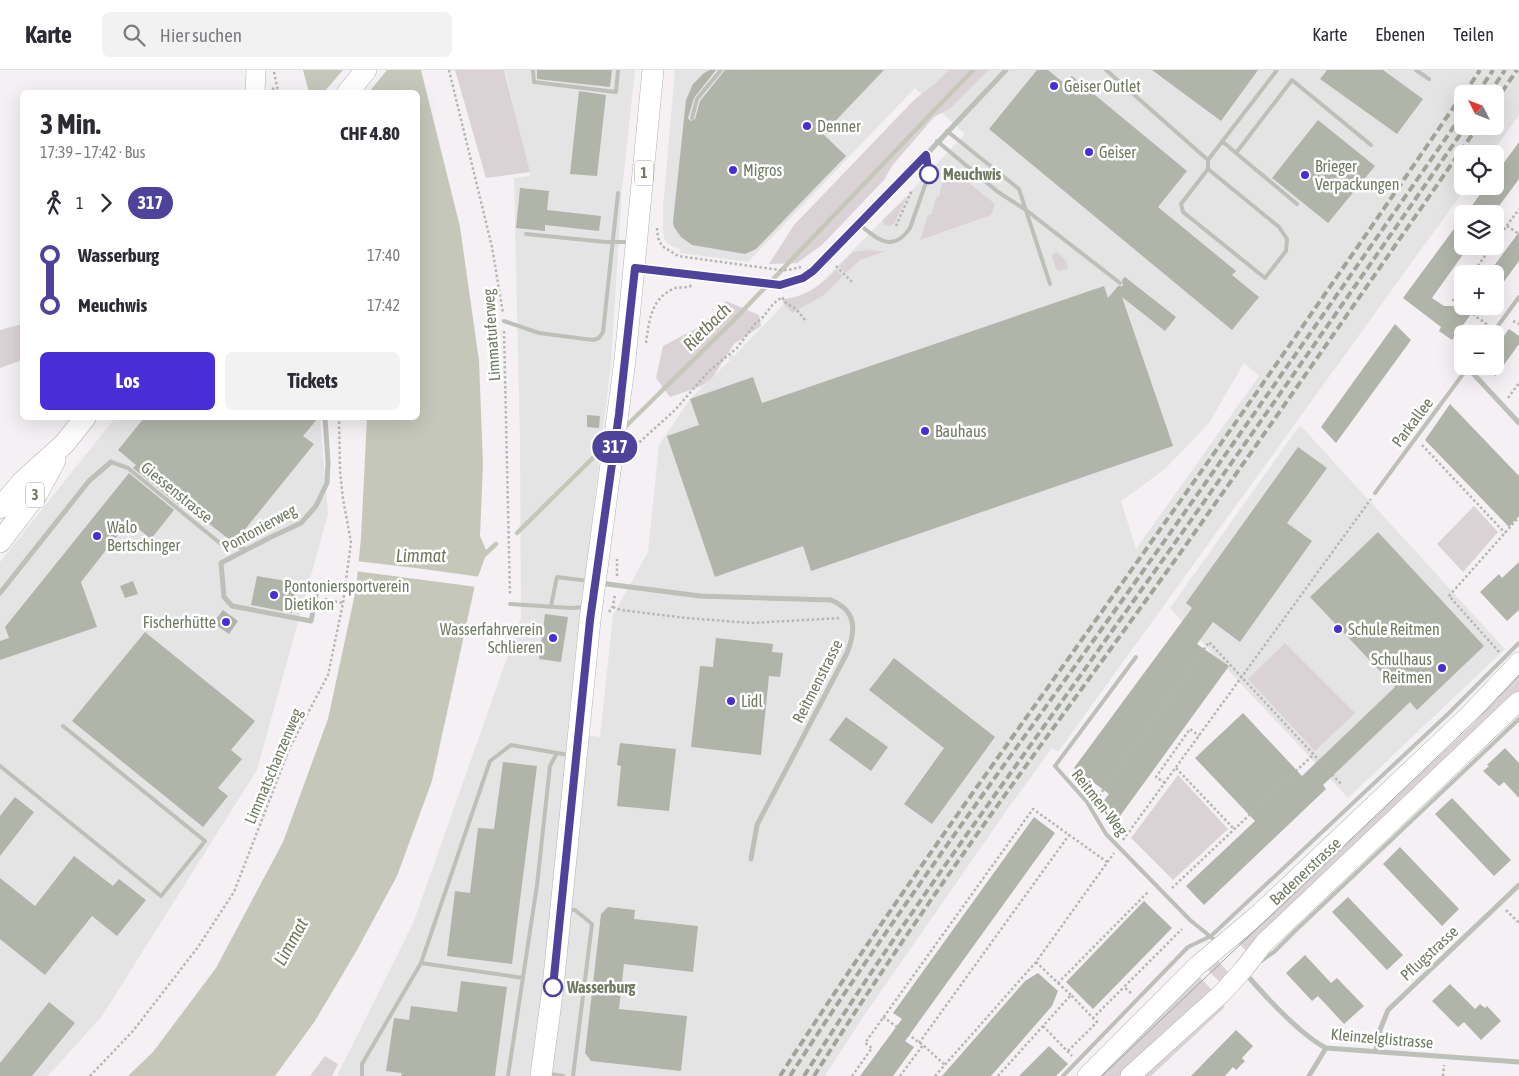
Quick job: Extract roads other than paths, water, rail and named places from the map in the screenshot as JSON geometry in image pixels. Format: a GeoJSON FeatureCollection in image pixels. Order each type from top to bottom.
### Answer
{"type":"FeatureCollection","features":[{"type":"Feature","properties":{"kind":"main road"},"geometry":{"type":"LineString","coordinates":[[255,90],[256,70]]}},
{"type":"Feature","properties":{"kind":"main road"},"geometry":{"type":"LineString","coordinates":[[350,90],[366,70]]}},
{"type":"Feature","properties":{"kind":"main road","name":"1"},"geometry":{"type":"LineString","coordinates":[[542,1074],[553,987],[560,908],[567,754],[602,606],[596,582],[622,452],[619,414],[635,268],[653,70]]}},
{"type":"Feature","properties":{"kind":"main road","name":"3"},"geometry":{"type":"LineString","coordinates":[[0,508],[22,482],[64,444],[83,420]]}},
{"type":"Feature","properties":{"kind":"main road","name":"3"},"geometry":{"type":"LineString","coordinates":[[0,542],[38,492],[64,444]]}},
{"type":"Feature","properties":{"kind":"main road","name":"Badenerstrasse"},"geometry":{"type":"LineString","coordinates":[[1087,1076],[1197,966],[1216,941],[1261,912],[1468,716],[1511,660]]}},
{"type":"Feature","properties":{"kind":"main road","name":"Badenerstrasse"},"geometry":{"type":"LineString","coordinates":[[1130,1076],[1222,993],[1271,936],[1519,701]]}},
{"type":"Feature","properties":{"kind":"main road"},"geometry":{"type":"LineString","coordinates":[[1216,941],[1243,970]]}},
{"type":"Feature","properties":{"kind":"street"},"geometry":{"type":"LineString","coordinates":[[635,268],[780,285],[803,278],[813,271],[860,225],[937,141],[1006,70]]}},
{"type":"Feature","properties":{"kind":"street"},"geometry":{"type":"LineString","coordinates":[[1475,375],[1519,423]]}},
{"type":"Feature","properties":{"kind":"street","name":"Pontonierweg"},"geometry":{"type":"LineString","coordinates":[[318,586],[311,621],[232,606],[224,597],[221,563],[301,523],[316,506],[327,483],[328,462],[325,420]]}},
{"type":"Feature","properties":{"kind":"street","name":"Giessenstrasse"},"geometry":{"type":"LineString","coordinates":[[0,593],[89,481],[111,462]]}},
{"type":"Feature","properties":{"kind":"street","name":"Reitmenstrasse"},"geometry":{"type":"LineString","coordinates":[[596,582],[700,596],[831,600],[846,609],[852,618],[854,636],[847,653],[757,825],[752,859]]}},
{"type":"Feature","properties":{"kind":"street","name":"Pflugstrasse"},"geometry":{"type":"LineString","coordinates":[[1376,1051],[1380,1030],[1388,1010],[1519,885]]}},
{"type":"Feature","properties":{"kind":"street","name":"Kleinzelglistrasse"},"geometry":{"type":"LineString","coordinates":[[1243,970],[1263,993],[1302,1030],[1315,1042],[1326,1048],[1519,1062]]}},
{"type":"Feature","properties":{"kind":"street"},"geometry":{"type":"LineString","coordinates":[[1309,1076],[1326,1048]]}},
{"type":"Feature","properties":{"kind":"lane"},"geometry":{"type":"LineString","coordinates":[[533,70],[534,82],[616,92],[618,70]]}},
{"type":"Feature","properties":{"kind":"lane"},"geometry":{"type":"LineString","coordinates":[[692,118],[697,99],[721,70]]}},
{"type":"Feature","properties":{"kind":"lane"},"geometry":{"type":"LineString","coordinates":[[1106,70],[1208,160]]}},
{"type":"Feature","properties":{"kind":"lane"},"geometry":{"type":"LineString","coordinates":[[1208,169],[1279,227],[1287,239],[1286,251],[1265,278],[1183,212],[1181,204],[1208,169],[1208,160],[1277,70]]}},
{"type":"Feature","properties":{"kind":"lane"},"geometry":{"type":"LineString","coordinates":[[1416,70],[1429,80]]}},
{"type":"Feature","properties":{"kind":"lane"},"geometry":{"type":"LineString","coordinates":[[1236,153],[1292,80],[1371,145]]}},
{"type":"Feature","properties":{"kind":"lane"},"geometry":{"type":"LineString","coordinates":[[947,131],[1019,189],[1050,284]]}},
{"type":"Feature","properties":{"kind":"lane"},"geometry":{"type":"LineString","coordinates":[[937,141],[998,192],[1026,210],[1120,283]]}},
{"type":"Feature","properties":{"kind":"lane"},"geometry":{"type":"LineString","coordinates":[[1222,141],[1297,204]]}},
{"type":"Feature","properties":{"kind":"lane"},"geometry":{"type":"LineString","coordinates":[[860,225],[882,241],[898,240],[905,235],[910,228],[929,174],[926,155]]}},
{"type":"Feature","properties":{"kind":"lane"},"geometry":{"type":"LineString","coordinates":[[504,321],[539,333],[593,340],[599,338],[603,332],[618,193]]}},
{"type":"Feature","properties":{"kind":"lane"},"geometry":{"type":"LineString","coordinates":[[526,234],[612,242],[637,242]]}},
{"type":"Feature","properties":{"kind":"lane"},"geometry":{"type":"LineString","coordinates":[[1499,325],[1519,296]]}},
{"type":"Feature","properties":{"kind":"lane","name":"Parkallee"},"geometry":{"type":"LineString","coordinates":[[1375,493],[1462,375]]}},
{"type":"Feature","properties":{"kind":"lane","name":"Giessenstrasse"},"geometry":{"type":"LineString","coordinates":[[111,462],[128,468],[221,544],[246,549]]}},
{"type":"Feature","properties":{"kind":"lane"},"geometry":{"type":"LineString","coordinates":[[551,606],[557,576],[596,582]]}},
{"type":"Feature","properties":{"kind":"lane"},"geometry":{"type":"LineString","coordinates":[[510,604],[572,608],[602,606]]}},
{"type":"Feature","properties":{"kind":"lane"},"geometry":{"type":"LineString","coordinates":[[1511,660],[1519,643]]}},
{"type":"Feature","properties":{"kind":"lane","name":"Reitmen-Weg"},"geometry":{"type":"LineString","coordinates":[[1136,657],[1055,766],[1090,808],[1106,834],[1190,920],[1216,941]]}},
{"type":"Feature","properties":{"kind":"lane"},"geometry":{"type":"LineString","coordinates":[[1243,970],[1274,952],[1519,719]]}},
{"type":"Feature","properties":{"kind":"lane"},"geometry":{"type":"LineString","coordinates":[[0,766],[161,896],[205,841],[63,726]]}},
{"type":"Feature","properties":{"kind":"lane"},"geometry":{"type":"LineString","coordinates":[[362,1076],[362,1064],[422,963],[490,760],[510,745],[567,754]]}},
{"type":"Feature","properties":{"kind":"lane"},"geometry":{"type":"LineString","coordinates":[[508,1076],[538,885],[550,766],[567,754]]}},
{"type":"Feature","properties":{"kind":"lane"},"geometry":{"type":"LineString","coordinates":[[560,908],[576,910],[592,924],[573,1076]]}},
{"type":"Feature","properties":{"kind":"lane"},"geometry":{"type":"LineString","coordinates":[[1063,1076],[1188,947],[1216,941]]}},
{"type":"Feature","properties":{"kind":"lane"},"geometry":{"type":"LineString","coordinates":[[422,963],[523,978]]}},
{"type":"Feature","properties":{"kind":"lane"},"geometry":{"type":"LineString","coordinates":[[542,1074],[563,1076]]}},
{"type":"Feature","properties":{"kind":"water","name":"Limmat"},"geometry":{"type":"Polygon","coordinates":[[[303,70],[421,70],[460,227],[479,361],[483,464],[480,536],[487,552],[475,585],[432,781],[397,876],[357,950],[315,1021],[275,1076],[128,1076],[153,1052],[216,968],[283,842],[328,719],[356,589],[361,538],[367,420],[420,420],[420,90],[308,90],[303,70]]]}},
{"type":"Feature","properties":{"kind":"waterway","name":"Rietbach"},"geometry":{"type":"LineString","coordinates":[[623,429],[733,321],[973,70]]}},
{"type":"Feature","properties":{"kind":"waterway","name":"Rietbach"},"geometry":{"type":"LineString","coordinates":[[517,533],[605,446]]}},
{"type":"Feature","properties":{"kind":"waterway","name":"Rietbach"},"geometry":{"type":"LineString","coordinates":[[484,555],[496,544]]}},
{"type":"Feature","properties":{"kind":"tram line"},"geometry":{"type":"LineString","coordinates":[[1102,1076],[1483,713],[1519,675]]}},
{"type":"Feature","properties":{"kind":"railway"},"geometry":{"type":"LineString","coordinates":[[1470,85],[1480,70]]}},
{"type":"Feature","properties":{"kind":"railway"},"geometry":{"type":"LineString","coordinates":[[1483,85],[1493,70]]}},
{"type":"Feature","properties":{"kind":"railway"},"geometry":{"type":"LineString","coordinates":[[1495,85],[1505,70]]}},
{"type":"Feature","properties":{"kind":"railway"},"geometry":{"type":"LineString","coordinates":[[1504,89],[1517,70]]}},
{"type":"Feature","properties":{"kind":"railway"},"geometry":{"type":"LineString","coordinates":[[780,1076],[873,936],[1314,310],[1454,107]]}},
{"type":"Feature","properties":{"kind":"railway"},"geometry":{"type":"LineString","coordinates":[[790,1076],[915,891],[1131,588],[1454,126]]}},
{"type":"Feature","properties":{"kind":"railway"},"geometry":{"type":"LineString","coordinates":[[804,1076],[916,907],[1246,442],[1460,135]]}},
{"type":"Feature","properties":{"kind":"railway"},"geometry":{"type":"LineString","coordinates":[[814,1076],[946,878],[1216,503],[1472,135]]}},
{"type":"Feature","properties":{"kind":"place","name":"Geiser Outlet"},"geometry":{"type":"Point","coordinates":[1054,86]}},
{"type":"Feature","properties":{"kind":"place","name":"Denner"},"geometry":{"type":"Point","coordinates":[807,126]}},
{"type":"Feature","properties":{"kind":"place","name":"Geiser"},"geometry":{"type":"Point","coordinates":[1089,152]}},
{"type":"Feature","properties":{"kind":"place","name":"Migros"},"geometry":{"type":"Point","coordinates":[733,170]}},
{"type":"Feature","properties":{"kind":"place","name":"Meuchwis"},"geometry":{"type":"Point","coordinates":[929,174]}},
{"type":"Feature","properties":{"kind":"place","name":"Brieger Verpackungen"},"geometry":{"type":"Point","coordinates":[1305,175]}},
{"type":"Feature","properties":{"kind":"place","name":"Bauhaus"},"geometry":{"type":"Point","coordinates":[925,431]}},
{"type":"Feature","properties":{"kind":"place","name":"Walo Bertschinger"},"geometry":{"type":"Point","coordinates":[97,536]}},
{"type":"Feature","properties":{"kind":"place","name":"Pontoniersportverein Dietikon"},"geometry":{"type":"Point","coordinates":[274,595]}},
{"type":"Feature","properties":{"kind":"place","name":"Fischerhütte"},"geometry":{"type":"Point","coordinates":[226,622]}},
{"type":"Feature","properties":{"kind":"place","name":"Schule Reitmen"},"geometry":{"type":"Point","coordinates":[1338,629]}},
{"type":"Feature","properties":{"kind":"place","name":"Wasserfahrverein Schlieren"},"geometry":{"type":"Point","coordinates":[553,638]}},
{"type":"Feature","properties":{"kind":"place","name":"Schulhaus Reitmen"},"geometry":{"type":"Point","coordinates":[1442,668]}},
{"type":"Feature","properties":{"kind":"place","name":"Lidl"},"geometry":{"type":"Point","coordinates":[731,701]}},
{"type":"Feature","properties":{"kind":"place","name":"Wasserburg"},"geometry":{"type":"Point","coordinates":[553,987]}}]}
